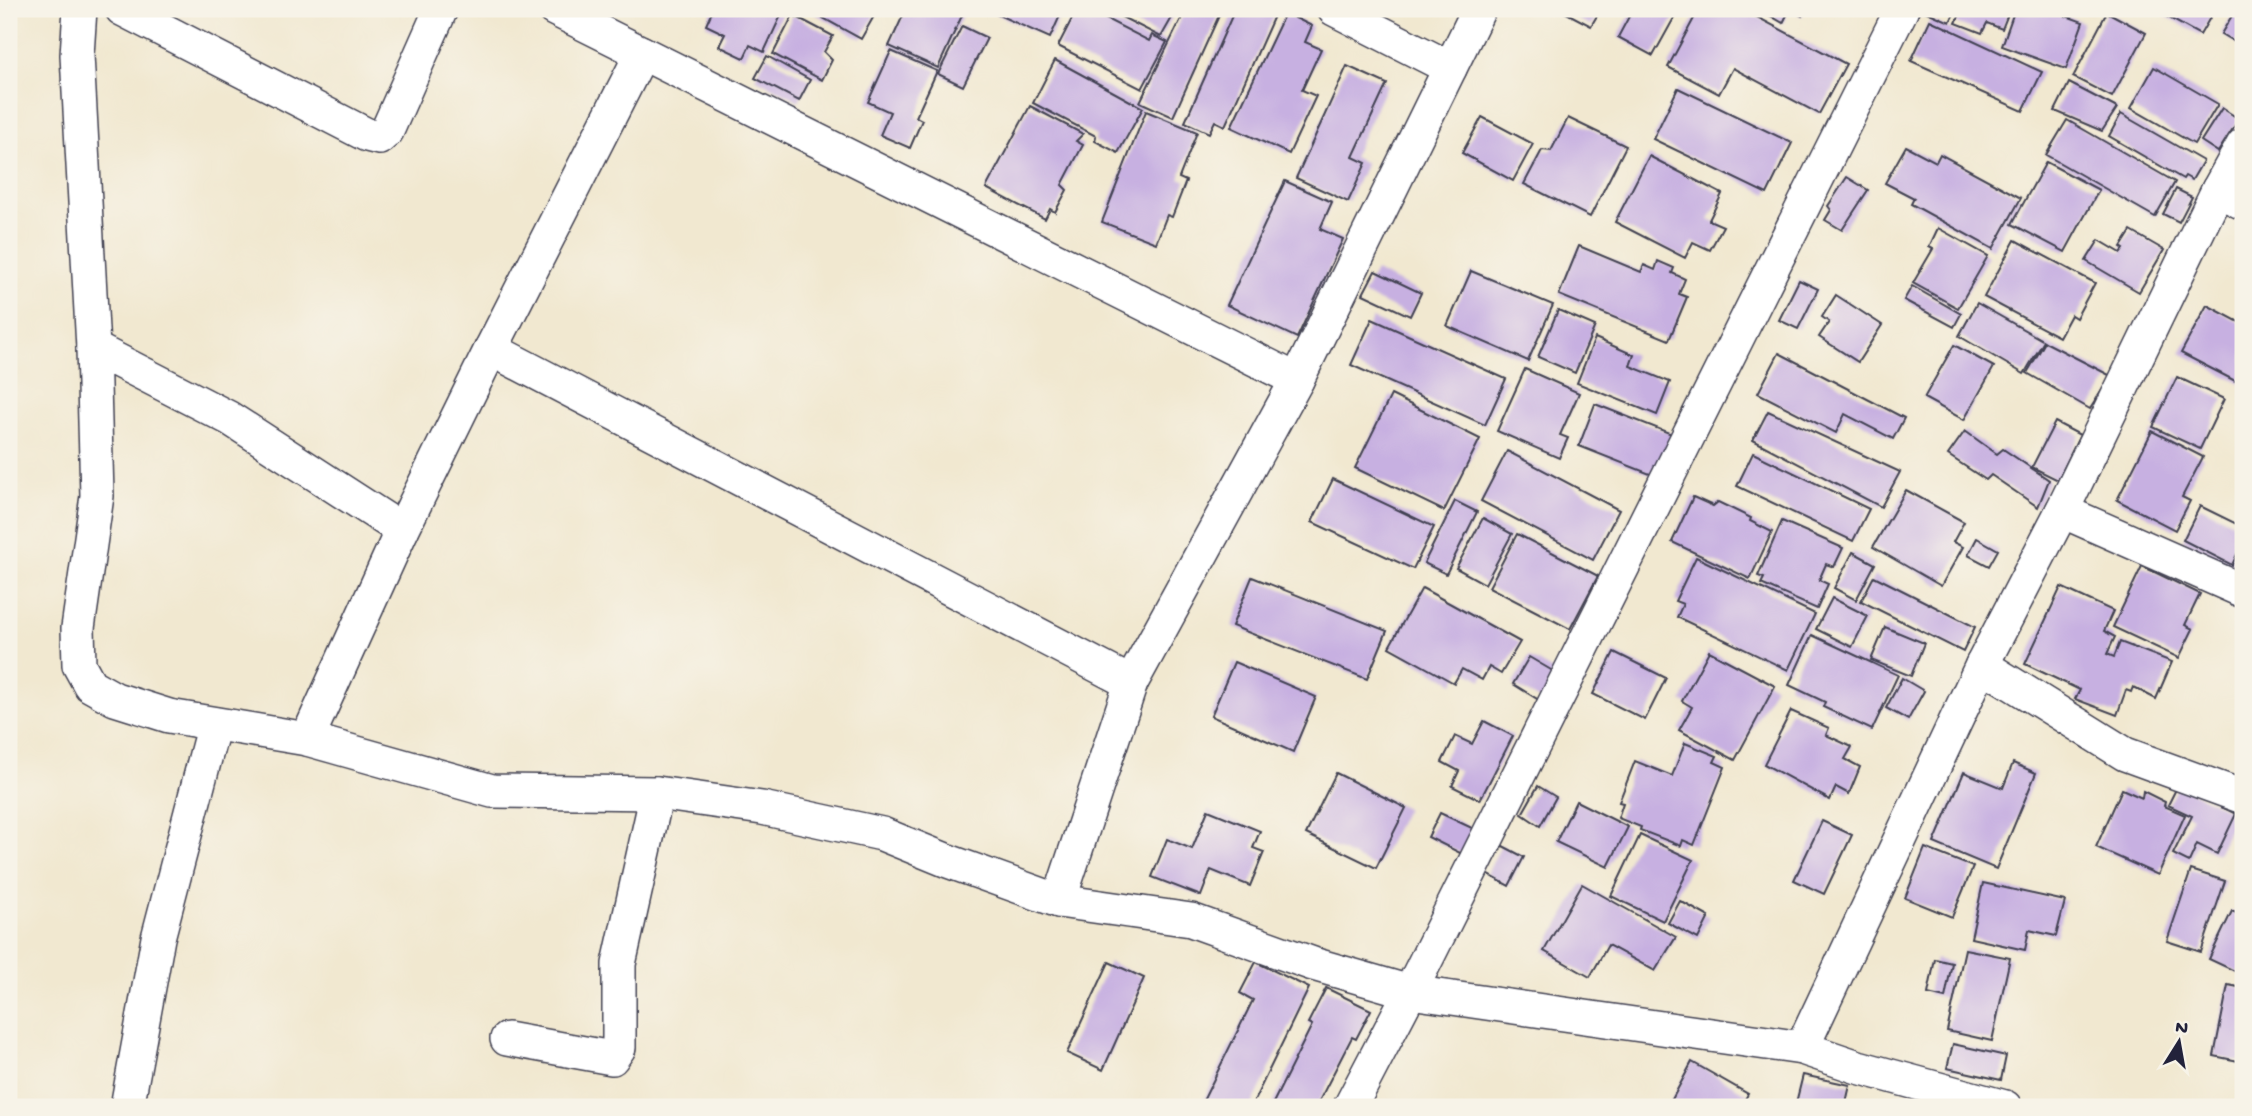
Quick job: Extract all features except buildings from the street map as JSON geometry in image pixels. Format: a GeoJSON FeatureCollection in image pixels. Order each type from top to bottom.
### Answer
{"type":"FeatureCollection","features":[{"type":"Feature","properties":{"kind":"street"},"geometry":{"type":"LineString","coordinates":[[80,9],[77,55],[93,348],[97,496],[78,628],[79,665],[90,685],[115,699],[169,716],[307,739],[492,791],[657,793],[762,808],[882,834],[1059,901],[1191,920],[1313,964],[1410,992],[1802,1048],[1858,1067],[2005,1107]]}},
{"type":"Feature","properties":{"kind":"street"},"geometry":{"type":"LineString","coordinates":[[122,9],[367,135],[379,138],[387,131],[441,9]]}},
{"type":"Feature","properties":{"kind":"street"},"geometry":{"type":"LineString","coordinates":[[554,9],[1297,380]]}},
{"type":"Feature","properties":{"kind":"street"},"geometry":{"type":"LineString","coordinates":[[1335,9],[1450,68]]}},
{"type":"Feature","properties":{"kind":"street"},"geometry":{"type":"LineString","coordinates":[[1059,901],[1131,683],[1297,380],[1479,9]]}},
{"type":"Feature","properties":{"kind":"street"},"geometry":{"type":"LineString","coordinates":[[1350,1107],[1902,9]]}},
{"type":"Feature","properties":{"kind":"street"},"geometry":{"type":"LineString","coordinates":[[307,739],[402,530],[642,53]]}},
{"type":"Feature","properties":{"kind":"street"},"geometry":{"type":"LineString","coordinates":[[1802,1048],[1982,665],[2231,196],[2243,145]]}},
{"type":"Feature","properties":{"kind":"street"},"geometry":{"type":"LineString","coordinates":[[93,348],[229,418],[402,530]]}},
{"type":"Feature","properties":{"kind":"street"},"geometry":{"type":"LineString","coordinates":[[491,349],[1131,683]]}},
{"type":"Feature","properties":{"kind":"street"},"geometry":{"type":"LineString","coordinates":[[2062,511],[2243,591]]}},
{"type":"Feature","properties":{"kind":"street"},"geometry":{"type":"LineString","coordinates":[[1982,665],[2126,754],[2243,797]]}},
{"type":"Feature","properties":{"kind":"street"},"geometry":{"type":"LineString","coordinates":[[127,1107],[158,939],[214,723]]}},
{"type":"Feature","properties":{"kind":"street"},"geometry":{"type":"LineString","coordinates":[[507,1039],[612,1058],[619,1048],[619,964],[657,793]]}}]}
